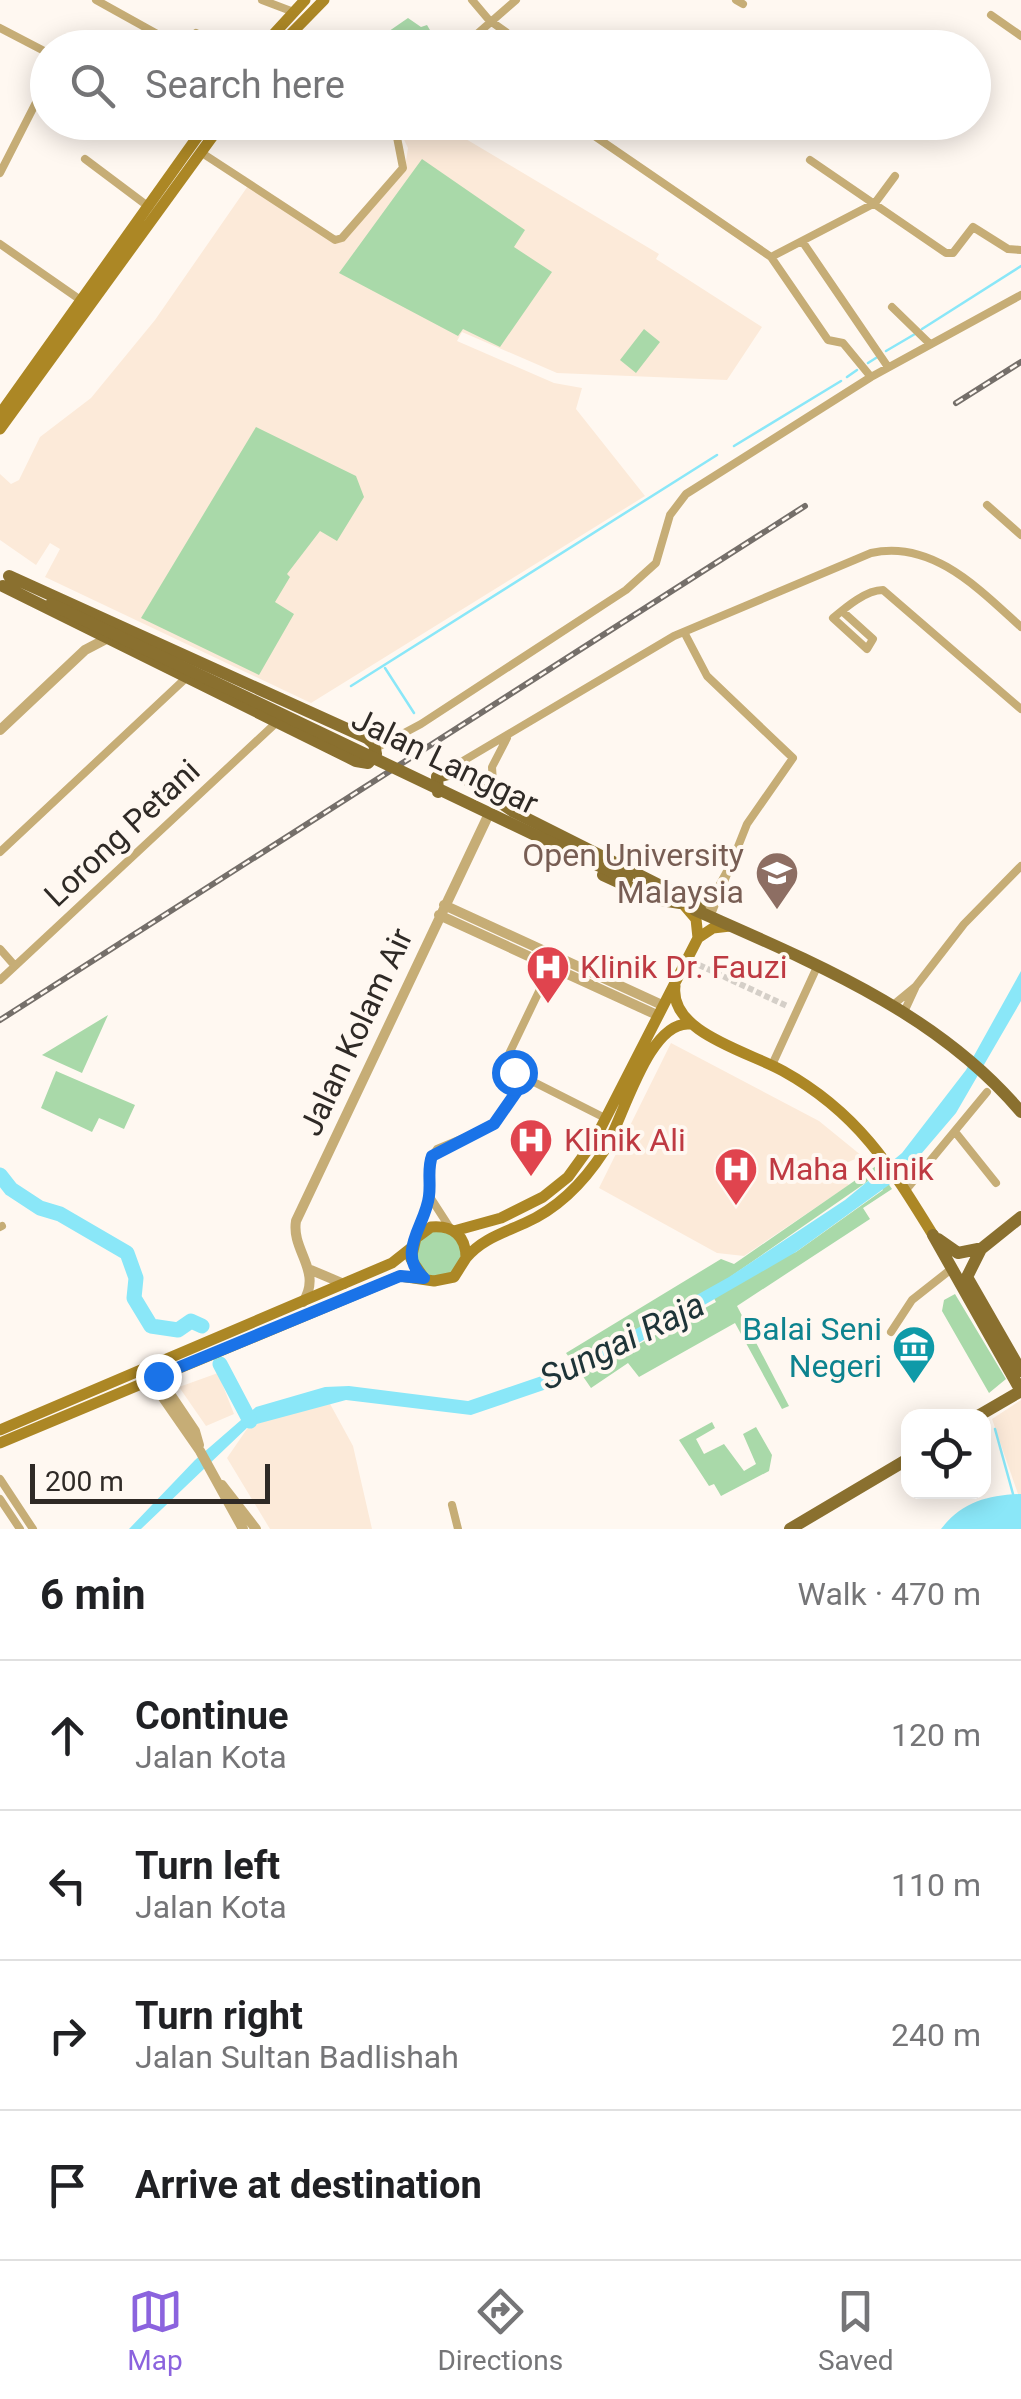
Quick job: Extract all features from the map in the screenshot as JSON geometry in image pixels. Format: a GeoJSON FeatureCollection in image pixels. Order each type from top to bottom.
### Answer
{"type":"FeatureCollection","features":[{"type":"Feature","properties":{"kind":"main road"},"geometry":{"type":"LineString","coordinates":[[276,30],[305,0]]}},
{"type":"Feature","properties":{"kind":"main road"},"geometry":{"type":"LineString","coordinates":[[294,30],[324,0]]}},
{"type":"Feature","properties":{"kind":"main road"},"geometry":{"type":"LineString","coordinates":[[2,408],[196,140]]}},
{"type":"Feature","properties":{"kind":"main road"},"geometry":{"type":"LineString","coordinates":[[0,430],[210,140]]}},
{"type":"Feature","properties":{"kind":"main road"},"geometry":{"type":"LineString","coordinates":[[3,579],[366,738],[376,748],[373,760],[362,764],[106,640],[3,579]]}},
{"type":"Feature","properties":{"kind":"main road","name":"Jalan Langgar"},"geometry":{"type":"LineString","coordinates":[[3,579],[898,1009],[970,1057],[1021,1112]]}},
{"type":"Feature","properties":{"kind":"main road"},"geometry":{"type":"LineString","coordinates":[[698,938],[696,919],[682,904],[642,893],[487,818],[436,792],[435,782],[441,774],[456,772],[497,803],[697,904],[705,915]]}},
{"type":"Feature","properties":{"kind":"main road"},"geometry":{"type":"LineString","coordinates":[[0,1432],[392,1263],[431,1227],[452,1230],[501,1218],[560,1185],[578,1164],[605,1118],[698,938],[713,928],[730,926]]}},
{"type":"Feature","properties":{"kind":"main road"},"geometry":{"type":"LineString","coordinates":[[675,982],[677,1009],[693,1025],[772,1065],[842,1108],[886,1162],[934,1235],[1021,1394],[991,1409]]}},
{"type":"Feature","properties":{"kind":"main road"},"geometry":{"type":"LineString","coordinates":[[0,1432],[154,1378],[400,1276],[444,1281],[454,1278],[479,1243],[538,1216],[580,1184],[619,1124],[659,1036],[675,1025],[693,1025]]}},
{"type":"Feature","properties":{"kind":"main road"},"geometry":{"type":"LineString","coordinates":[[934,1235],[958,1253],[981,1248],[1021,1217]]}},
{"type":"Feature","properties":{"kind":"main road"},"geometry":{"type":"LineString","coordinates":[[452,1230],[463,1241],[466,1258]]}},
{"type":"Feature","properties":{"kind":"main road"},"geometry":{"type":"LineString","coordinates":[[413,1243],[413,1264],[424,1278]]}},
{"type":"Feature","properties":{"kind":"main road"},"geometry":{"type":"LineString","coordinates":[[981,1248],[967,1276],[1021,1371]]}},
{"type":"Feature","properties":{"kind":"main road"},"geometry":{"type":"LineString","coordinates":[[790,1529],[901,1462]]}},
{"type":"Feature","properties":{"kind":"street"},"geometry":{"type":"LineString","coordinates":[[96,0],[151,30]]}},
{"type":"Feature","properties":{"kind":"street"},"geometry":{"type":"LineString","coordinates":[[262,0],[291,12]]}},
{"type":"Feature","properties":{"kind":"street"},"geometry":{"type":"LineString","coordinates":[[472,0],[503,30]]}},
{"type":"Feature","properties":{"kind":"street"},"geometry":{"type":"LineString","coordinates":[[480,30],[516,0]]}},
{"type":"Feature","properties":{"kind":"street"},"geometry":{"type":"LineString","coordinates":[[991,15],[1021,36]]}},
{"type":"Feature","properties":{"kind":"street"},"geometry":{"type":"LineString","coordinates":[[0,28],[30,44]]}},
{"type":"Feature","properties":{"kind":"street"},"geometry":{"type":"LineString","coordinates":[[0,173],[30,114]]}},
{"type":"Feature","properties":{"kind":"street"},"geometry":{"type":"LineString","coordinates":[[202,152],[335,240],[356,223],[403,168],[398,140]]}},
{"type":"Feature","properties":{"kind":"street"},"geometry":{"type":"LineString","coordinates":[[600,140],[772,257],[828,340],[843,343],[871,377]]}},
{"type":"Feature","properties":{"kind":"street"},"geometry":{"type":"LineString","coordinates":[[85,159],[149,207]]}},
{"type":"Feature","properties":{"kind":"street"},"geometry":{"type":"LineString","coordinates":[[810,160],[946,253],[953,253],[974,227],[1011,251],[1021,250]]}},
{"type":"Feature","properties":{"kind":"street"},"geometry":{"type":"LineString","coordinates":[[772,257],[875,203],[895,176]]}},
{"type":"Feature","properties":{"kind":"street"},"geometry":{"type":"LineString","coordinates":[[802,241],[888,367]]}},
{"type":"Feature","properties":{"kind":"street"},"geometry":{"type":"LineString","coordinates":[[0,244],[82,301]]}},
{"type":"Feature","properties":{"kind":"street"},"geometry":{"type":"LineString","coordinates":[[376,748],[421,724],[626,590],[656,562],[670,515],[686,494],[871,377],[1021,296]]}},
{"type":"Feature","properties":{"kind":"street"},"geometry":{"type":"LineString","coordinates":[[892,307],[929,343]]}},
{"type":"Feature","properties":{"kind":"street"},"geometry":{"type":"LineString","coordinates":[[987,505],[1021,534]]}},
{"type":"Feature","properties":{"kind":"street"},"geometry":{"type":"LineString","coordinates":[[441,774],[684,632],[840,564],[888,551],[948,568],[1021,627]]}},
{"type":"Feature","properties":{"kind":"street"},"geometry":{"type":"LineString","coordinates":[[838,614],[873,639],[867,649],[833,621],[838,614],[872,590],[882,590],[1021,710]]}},
{"type":"Feature","properties":{"kind":"street"},"geometry":{"type":"LineString","coordinates":[[81,627],[85,650]]}},
{"type":"Feature","properties":{"kind":"street"},"geometry":{"type":"LineString","coordinates":[[684,632],[707,676],[793,758],[753,813],[705,915]]}},
{"type":"Feature","properties":{"kind":"street"},"geometry":{"type":"LineString","coordinates":[[0,730],[85,650],[106,640]]}},
{"type":"Feature","properties":{"kind":"street"},"geometry":{"type":"LineString","coordinates":[[0,852],[186,678]]}},
{"type":"Feature","properties":{"kind":"street","name":"Lorong Petani"},"geometry":{"type":"LineString","coordinates":[[0,980],[276,722]]}},
{"type":"Feature","properties":{"kind":"street"},"geometry":{"type":"LineString","coordinates":[[497,803],[492,790],[492,767],[507,738]]}},
{"type":"Feature","properties":{"kind":"street","name":"Jalan Kolam Air"},"geometry":{"type":"LineString","coordinates":[[311,1270],[294,1226],[487,818]]}},
{"type":"Feature","properties":{"kind":"street"},"geometry":{"type":"LineString","coordinates":[[898,1009],[964,924],[1021,866]]}},
{"type":"Feature","properties":{"kind":"street"},"geometry":{"type":"LineString","coordinates":[[441,910],[659,1010]]}},
{"type":"Feature","properties":{"kind":"street"},"geometry":{"type":"LineString","coordinates":[[0,949],[15,966]]}},
{"type":"Feature","properties":{"kind":"street"},"geometry":{"type":"LineString","coordinates":[[515,1097],[507,1063],[553,961]]}},
{"type":"Feature","properties":{"kind":"street"},"geometry":{"type":"LineString","coordinates":[[772,1065],[817,967]]}},
{"type":"Feature","properties":{"kind":"street"},"geometry":{"type":"LineString","coordinates":[[507,1063],[526,1078],[605,1118]]}},
{"type":"Feature","properties":{"kind":"street"},"geometry":{"type":"LineString","coordinates":[[413,1243],[430,1197],[428,1165],[437,1149],[494,1124],[526,1078]]}},
{"type":"Feature","properties":{"kind":"street"},"geometry":{"type":"LineString","coordinates":[[903,1186],[956,1133],[986,1092]]}},
{"type":"Feature","properties":{"kind":"street"},"geometry":{"type":"LineString","coordinates":[[956,1133],[996,1182]]}},
{"type":"Feature","properties":{"kind":"street"},"geometry":{"type":"LineString","coordinates":[[430,1197],[452,1230]]}},
{"type":"Feature","properties":{"kind":"street"},"geometry":{"type":"LineString","coordinates":[[303,1302],[310,1288],[311,1270],[344,1284]]}},
{"type":"Feature","properties":{"kind":"street"},"geometry":{"type":"LineString","coordinates":[[891,1332],[912,1300],[950,1270]]}},
{"type":"Feature","properties":{"kind":"street"},"geometry":{"type":"LineString","coordinates":[[154,1378],[195,1431],[200,1451],[243,1529]]}},
{"type":"Feature","properties":{"kind":"street"},"geometry":{"type":"LineString","coordinates":[[0,1479],[34,1529]]}},
{"type":"Feature","properties":{"kind":"street"},"geometry":{"type":"LineString","coordinates":[[218,1480],[256,1529]]}},
{"type":"Feature","properties":{"kind":"street"},"geometry":{"type":"LineString","coordinates":[[0,1499],[20,1529]]}},
{"type":"Feature","properties":{"kind":"street"},"geometry":{"type":"LineString","coordinates":[[452,1506],[458,1529]]}},
{"type":"Feature","properties":{"kind":"shaded area"},"geometry":{"type":"Polygon","coordinates":[[[404,140],[468,140],[659,254],[656,259],[762,327],[727,380],[557,373],[462,332],[457,341],[554,383],[582,388],[576,409],[645,496],[311,703],[45,577],[60,549],[50,543],[36,565],[0,540],[0,474],[11,484],[19,480],[40,437],[91,398],[155,320],[250,183],[343,242],[404,173],[408,148],[404,140]]]}},
{"type":"Feature","properties":{"kind":"shaded area"},"geometry":{"type":"Polygon","coordinates":[[[671,1043],[819,1121],[862,1156],[835,1168],[849,1185],[744,1256],[717,1253],[599,1188],[671,1043]]]}},
{"type":"Feature","properties":{"kind":"shaded area"},"geometry":{"type":"Polygon","coordinates":[[[218,1373],[234,1414],[206,1426],[179,1387],[218,1373]]]}},
{"type":"Feature","properties":{"kind":"shaded area"},"geometry":{"type":"Polygon","coordinates":[[[1021,1400],[1021,1494],[1018,1494],[992,1419],[1021,1400]]]}},
{"type":"Feature","properties":{"kind":"shaded area"},"geometry":{"type":"Polygon","coordinates":[[[329,1402],[353,1446],[372,1529],[270,1529],[227,1458],[249,1426],[329,1402]]]}},
{"type":"Feature","properties":{"kind":"green space"},"geometry":{"type":"Polygon","coordinates":[[[408,18],[430,30],[391,30],[408,18]]]}},
{"type":"Feature","properties":{"kind":"green space"},"geometry":{"type":"Polygon","coordinates":[[[422,159],[525,230],[514,247],[552,272],[500,347],[463,329],[458,336],[339,273],[422,159]]]}},
{"type":"Feature","properties":{"kind":"green space"},"geometry":{"type":"Polygon","coordinates":[[[644,329],[660,342],[636,373],[620,360],[644,329]]]}},
{"type":"Feature","properties":{"kind":"green space"},"geometry":{"type":"Polygon","coordinates":[[[256,427],[356,476],[364,497],[337,541],[320,531],[287,574],[290,577],[275,602],[294,614],[259,675],[141,618],[256,427]]]}},
{"type":"Feature","properties":{"kind":"green space"},"geometry":{"type":"Polygon","coordinates":[[[108,1015],[82,1073],[42,1055],[108,1015]]]}},
{"type":"Feature","properties":{"kind":"green space"},"geometry":{"type":"Polygon","coordinates":[[[56,1071],[135,1105],[124,1129],[99,1118],[92,1132],[41,1108],[56,1071]]]}},
{"type":"Feature","properties":{"kind":"green space"},"geometry":{"type":"Polygon","coordinates":[[[876,1166],[892,1189],[863,1208],[870,1219],[737,1306],[789,1406],[782,1409],[735,1323],[639,1377],[628,1363],[591,1388],[582,1375],[716,1302],[709,1289],[574,1364],[566,1353],[721,1259],[734,1264],[876,1166]],[[874,1177],[730,1277],[796,1252],[883,1190],[874,1177]]]}},
{"type":"Feature","properties":{"kind":"green space"},"geometry":{"type":"Polygon","coordinates":[[[438,1231],[454,1238],[461,1254],[454,1270],[438,1277],[422,1270],[415,1254],[422,1238],[438,1231]]]}},
{"type":"Feature","properties":{"kind":"green space"},"geometry":{"type":"Polygon","coordinates":[[[955,1294],[1006,1379],[989,1393],[942,1311],[944,1300],[955,1294]]]}},
{"type":"Feature","properties":{"kind":"green space"},"geometry":{"type":"Polygon","coordinates":[[[712,1422],[715,1428],[696,1439],[704,1454],[724,1444],[744,1471],[756,1464],[743,1434],[756,1427],[772,1455],[769,1471],[721,1496],[714,1484],[709,1486],[679,1440],[712,1422]]]}},
{"type":"Feature","properties":{"kind":"water","name":"Sungai Raja"},"geometry":{"type":"Polygon","coordinates":[[[1021,971],[1021,1001],[956,1113],[904,1174],[796,1252],[576,1379],[471,1415],[346,1400],[249,1426],[141,1529],[129,1529],[195,1460],[256,1407],[325,1387],[349,1386],[468,1401],[568,1367],[729,1277],[845,1200],[902,1153],[966,1070],[1021,971]]]}},
{"type":"Feature","properties":{"kind":"water"},"geometry":{"type":"Polygon","coordinates":[[[1021,1494],[1021,1529],[941,1529],[958,1512],[998,1496],[1021,1494]]]}},
{"type":"Feature","properties":{"kind":"waterway"},"geometry":{"type":"LineString","coordinates":[[922,329],[1021,266]]}},
{"type":"Feature","properties":{"kind":"waterway"},"geometry":{"type":"LineString","coordinates":[[886,351],[915,334]]}},
{"type":"Feature","properties":{"kind":"waterway"},"geometry":{"type":"LineString","coordinates":[[868,363],[879,356]]}},
{"type":"Feature","properties":{"kind":"waterway"},"geometry":{"type":"LineString","coordinates":[[847,377],[857,370]]}},
{"type":"Feature","properties":{"kind":"waterway"},"geometry":{"type":"LineString","coordinates":[[734,446],[841,381]]}},
{"type":"Feature","properties":{"kind":"waterway"},"geometry":{"type":"LineString","coordinates":[[351,686],[717,455]]}},
{"type":"Feature","properties":{"kind":"waterway"},"geometry":{"type":"LineString","coordinates":[[385,668],[414,713]]}},
{"type":"Feature","properties":{"kind":"waterway"},"geometry":{"type":"LineString","coordinates":[[0,1175],[11,1189],[40,1208],[60,1214],[127,1253],[136,1278],[134,1298],[151,1326],[178,1330],[191,1321],[202,1326]]}},
{"type":"Feature","properties":{"kind":"waterway"},"geometry":{"type":"LineString","coordinates":[[220,1364],[250,1421]]}},
{"type":"Feature","properties":{"kind":"waterway"},"geometry":{"type":"LineString","coordinates":[[995,1429],[1013,1494]]}},
{"type":"Feature","properties":{"kind":"tunnel"},"geometry":{"type":"LineString","coordinates":[[699,965],[787,1006]]}},
{"type":"Feature","properties":{"kind":"railway"},"geometry":{"type":"LineString","coordinates":[[956,403],[1021,362]]}},
{"type":"Feature","properties":{"kind":"railway"},"geometry":{"type":"LineString","coordinates":[[0,1020],[805,506]]}},
{"type":"Feature","properties":{"kind":"place","name":"Open University Malaysia"},"geometry":{"type":"Point","coordinates":[777,911]}},
{"type":"Feature","properties":{"kind":"place","name":"Klinik Dr. Fauzi"},"geometry":{"type":"Point","coordinates":[548,1005]}},
{"type":"Feature","properties":{"kind":"place","name":"Klinik Ali"},"geometry":{"type":"Point","coordinates":[531,1178]}},
{"type":"Feature","properties":{"kind":"place","name":"Maha Klinik"},"geometry":{"type":"Point","coordinates":[736,1207]}},
{"type":"Feature","properties":{"kind":"place","name":"Balai Seni Negeri"},"geometry":{"type":"Point","coordinates":[914,1385]}},
{"type":"Feature","properties":{"kind":"route"},"geometry":{"type":"LineString","coordinates":[[158,1376],[400,1276],[424,1278],[416,1270],[411,1253],[430,1197],[428,1165],[437,1149],[475,1134],[500,1118],[526,1078],[514,1072]]}}]}
